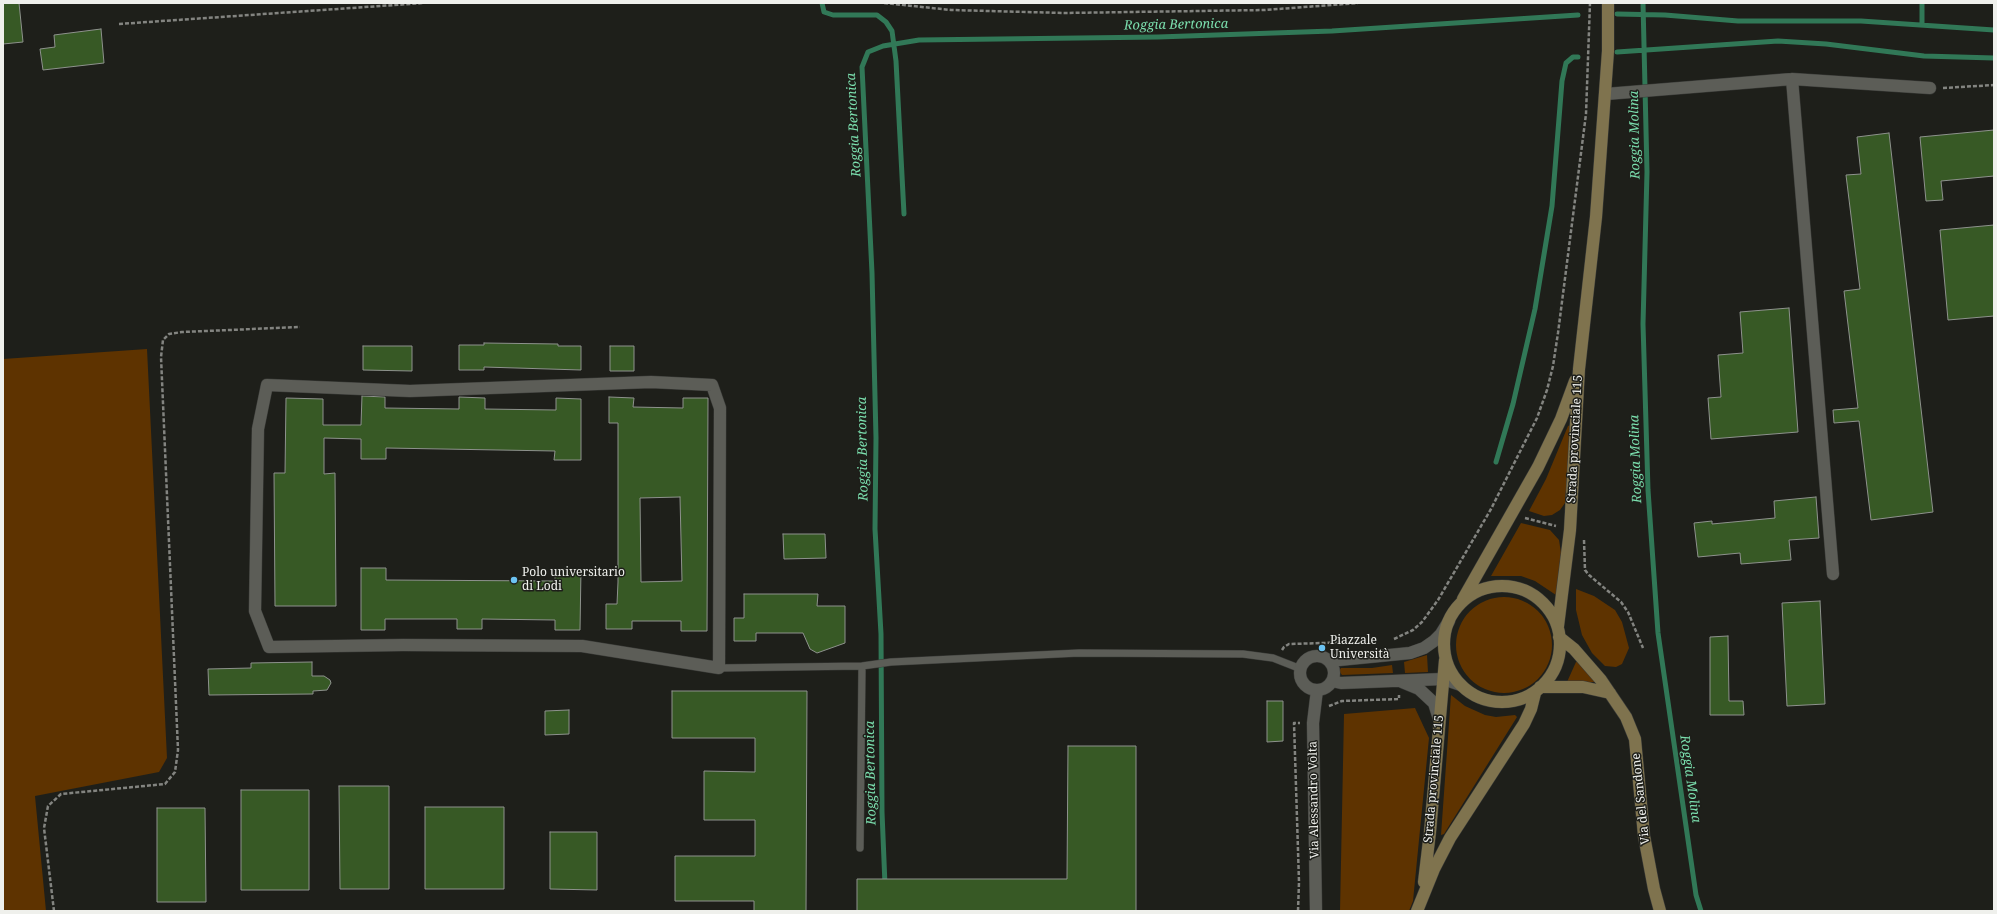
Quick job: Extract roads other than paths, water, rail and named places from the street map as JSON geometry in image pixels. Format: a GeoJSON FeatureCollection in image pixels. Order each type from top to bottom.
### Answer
{"type":"FeatureCollection","features":[{"type":"Feature","properties":{"kind":"main road"},"geometry":{"type":"LineString","coordinates":[[1579,368],[1589,292],[1606,94],[1608,3]]}},
{"type":"Feature","properties":{"kind":"main road","name":"Strada provinciale 115"},"geometry":{"type":"LineString","coordinates":[[1460,604],[1538,467],[1561,419],[1579,368]]}},
{"type":"Feature","properties":{"kind":"main road","name":"Strada provinciale 115"},"geometry":{"type":"LineString","coordinates":[[1558,632],[1570,530],[1579,368]]}},
{"type":"Feature","properties":{"kind":"main road"},"geometry":{"type":"LineString","coordinates":[[1495,586],[1515,587],[1534,595],[1548,609],[1558,632],[1560,645],[1557,664],[1548,680],[1538,690],[1518,700],[1499,702],[1481,698],[1465,689],[1453,675],[1446,658],[1444,639],[1449,621],[1460,604],[1476,592],[1495,586]]}},
{"type":"Feature","properties":{"kind":"main road","name":"Via del Sandone"},"geometry":{"type":"LineString","coordinates":[[1558,632],[1610,693],[1626,717],[1635,739],[1644,836],[1654,889],[1660,911]]}},
{"type":"Feature","properties":{"kind":"main road","name":"Strada provinciale 115"},"geometry":{"type":"LineString","coordinates":[[1421,899],[1430,832],[1439,719],[1446,658]]}},
{"type":"Feature","properties":{"kind":"main road"},"geometry":{"type":"LineString","coordinates":[[1538,690],[1583,687],[1610,693]]}},
{"type":"Feature","properties":{"kind":"main road","name":"Strada provinciale 115"},"geometry":{"type":"LineString","coordinates":[[1417,911],[1421,899],[1450,838],[1524,724],[1538,690]]}},
{"type":"Feature","properties":{"kind":"street"},"geometry":{"type":"LineString","coordinates":[[1606,94],[1792,79],[1930,88]]}},
{"type":"Feature","properties":{"kind":"street"},"geometry":{"type":"LineString","coordinates":[[1792,79],[1833,574]]}},
{"type":"Feature","properties":{"kind":"street"},"geometry":{"type":"LineString","coordinates":[[651,382],[712,385],[720,408],[718,668],[582,646],[402,645],[269,647],[254,611],[258,429],[267,385],[410,391],[651,382]]}},
{"type":"Feature","properties":{"kind":"street"},"geometry":{"type":"LineString","coordinates":[[1329,661],[1397,656],[1424,648],[1441,634],[1449,621]]}},
{"type":"Feature","properties":{"kind":"street"},"geometry":{"type":"LineString","coordinates":[[1318,656],[1324,657],[1329,661],[1333,667],[1334,673],[1332,681],[1324,689],[1316,690],[1305,685],[1301,679],[1301,669],[1306,661],[1310,658],[1318,656]]}},
{"type":"Feature","properties":{"kind":"street"},"geometry":{"type":"LineString","coordinates":[[1332,681],[1341,683],[1444,679],[1461,685]]}},
{"type":"Feature","properties":{"kind":"street"},"geometry":{"type":"LineString","coordinates":[[1399,681],[1410,684],[1434,703],[1439,719]]}},
{"type":"Feature","properties":{"kind":"street","name":"Via Alessandro Volta"},"geometry":{"type":"LineString","coordinates":[[1316,690],[1312,723],[1316,911]]}},
{"type":"Feature","properties":{"kind":"lane"},"geometry":{"type":"LineString","coordinates":[[718,668],[862,666],[891,662],[1079,653],[1243,654],[1280,660],[1301,669]]}},
{"type":"Feature","properties":{"kind":"lane"},"geometry":{"type":"LineString","coordinates":[[860,848],[862,666]]}},
{"type":"Feature","properties":{"kind":"waterway"},"geometry":{"type":"LineString","coordinates":[[822,3],[824,12],[833,15],[877,15],[886,22],[892,31],[896,61],[904,214]]}},
{"type":"Feature","properties":{"kind":"waterway","name":"Roggia Molina"},"geometry":{"type":"LineString","coordinates":[[1643,3],[1647,172],[1643,324],[1648,490],[1658,633],[1696,895],[1701,911]]}},
{"type":"Feature","properties":{"kind":"waterway"},"geometry":{"type":"LineString","coordinates":[[1922,3],[1922,24]]}},
{"type":"Feature","properties":{"kind":"waterway","name":"Roggia Bertonica"},"geometry":{"type":"LineString","coordinates":[[1617,14],[1665,15],[1738,21],[1861,21],[1994,30]]}},
{"type":"Feature","properties":{"kind":"waterway","name":"Roggia Bertonica"},"geometry":{"type":"LineString","coordinates":[[885,885],[882,812],[881,634],[875,529],[876,438],[872,273],[862,67],[868,52],[883,46],[919,40],[1158,37],[1332,31],[1578,15]]}},
{"type":"Feature","properties":{"kind":"waterway"},"geometry":{"type":"LineString","coordinates":[[1617,52],[1778,41],[1826,44],[1924,56],[1994,58]]}},
{"type":"Feature","properties":{"kind":"waterway"},"geometry":{"type":"LineString","coordinates":[[1496,462],[1513,404],[1535,309],[1552,206],[1562,81],[1566,63],[1573,57],[1578,57]]}},
{"type":"Feature","properties":{"kind":"place","name":"Polo universitario di Lodi"},"geometry":{"type":"Point","coordinates":[514,580]}},
{"type":"Feature","properties":{"kind":"place","name":"Piazzale Università"},"geometry":{"type":"Point","coordinates":[1322,648]}}]}
